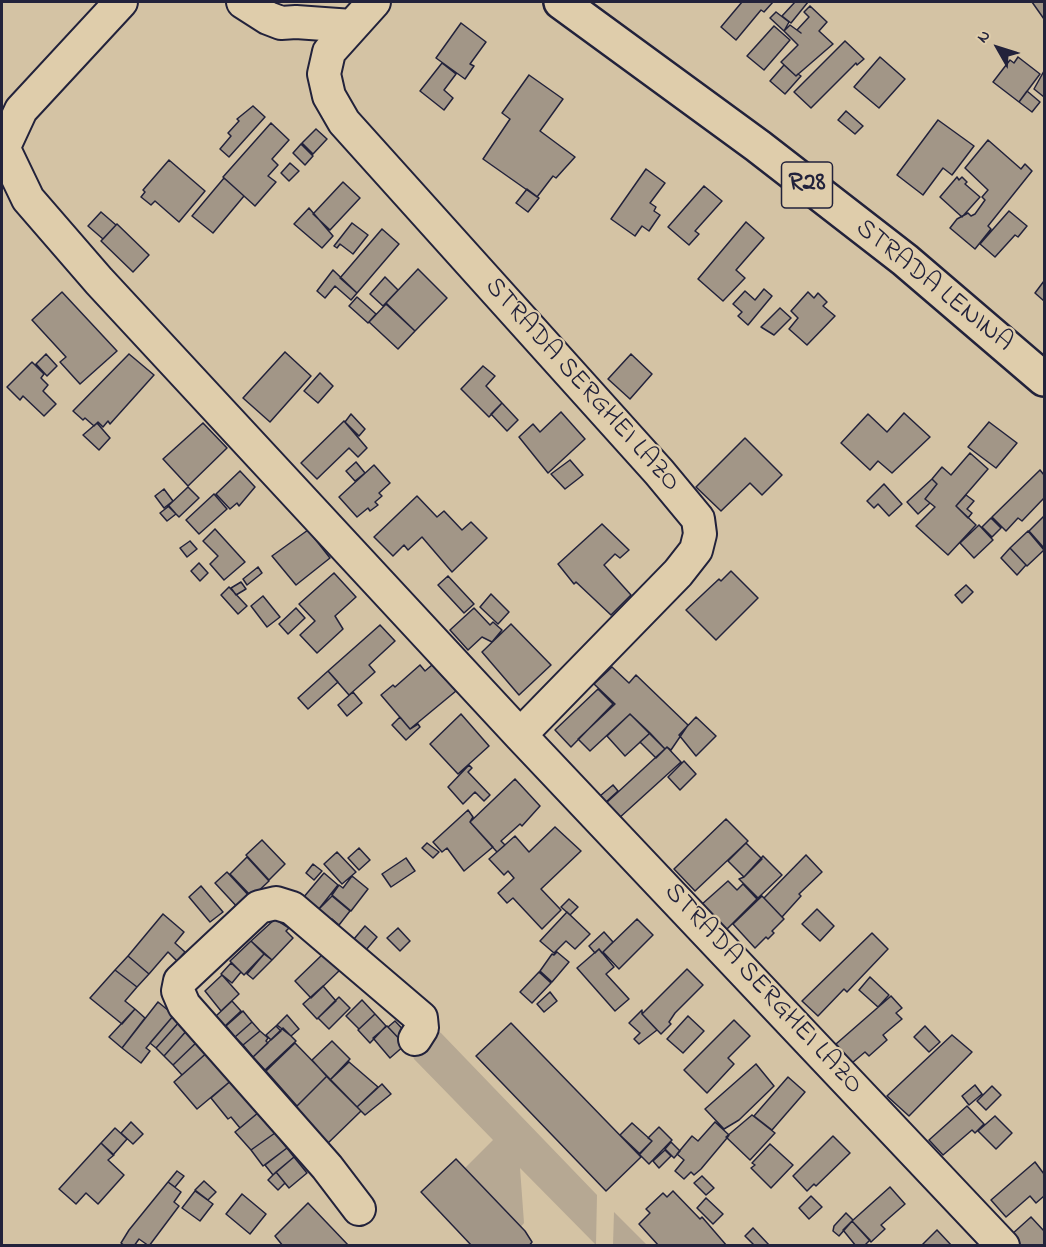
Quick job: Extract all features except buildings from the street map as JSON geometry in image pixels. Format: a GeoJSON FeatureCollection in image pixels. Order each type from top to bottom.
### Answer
{"type":"FeatureCollection","features":[{"type":"Feature","properties":{"kind":"main road","name":"STRADA LENINA"},"geometry":{"type":"LineString","coordinates":[[561,2],[758,146],[905,260],[1044,377]]}},
{"type":"Feature","properties":{"kind":"street"},"geometry":{"type":"LineString","coordinates":[[3,150],[21,110],[122,2]]}},
{"type":"Feature","properties":{"kind":"street"},"geometry":{"type":"LineString","coordinates":[[243,2],[281,23],[352,26]]}},
{"type":"Feature","properties":{"kind":"street","name":"STRADA SERGHEI LAZO"},"geometry":{"type":"LineString","coordinates":[[374,2],[329,52],[324,74],[329,96],[344,122],[659,472],[698,519],[700,534],[696,550],[678,573],[520,735]]}},
{"type":"Feature","properties":{"kind":"street","name":"STRADA SERGHEI LAZO"},"geometry":{"type":"LineString","coordinates":[[3,150],[28,199],[99,281],[520,735],[1003,1245]]}},
{"type":"Feature","properties":{"kind":"street"},"geometry":{"type":"LineString","coordinates":[[359,1209],[327,1167],[184,1005],[178,991],[180,981],[259,907],[276,903],[292,908],[421,1017],[422,1028],[415,1040]]}},
{"type":"Feature","properties":{"kind":"shaded area"},"geometry":{"type":"Polygon","coordinates":[[[436,1031],[441,1033],[597,1195],[596,1245],[520,1168],[524,1223],[519,1229],[463,1170],[493,1140],[414,1059],[412,1053],[436,1031]]]}},
{"type":"Feature","properties":{"kind":"shaded area"},"geometry":{"type":"Polygon","coordinates":[[[614,1212],[647,1245],[613,1245],[614,1212]]]}}]}
